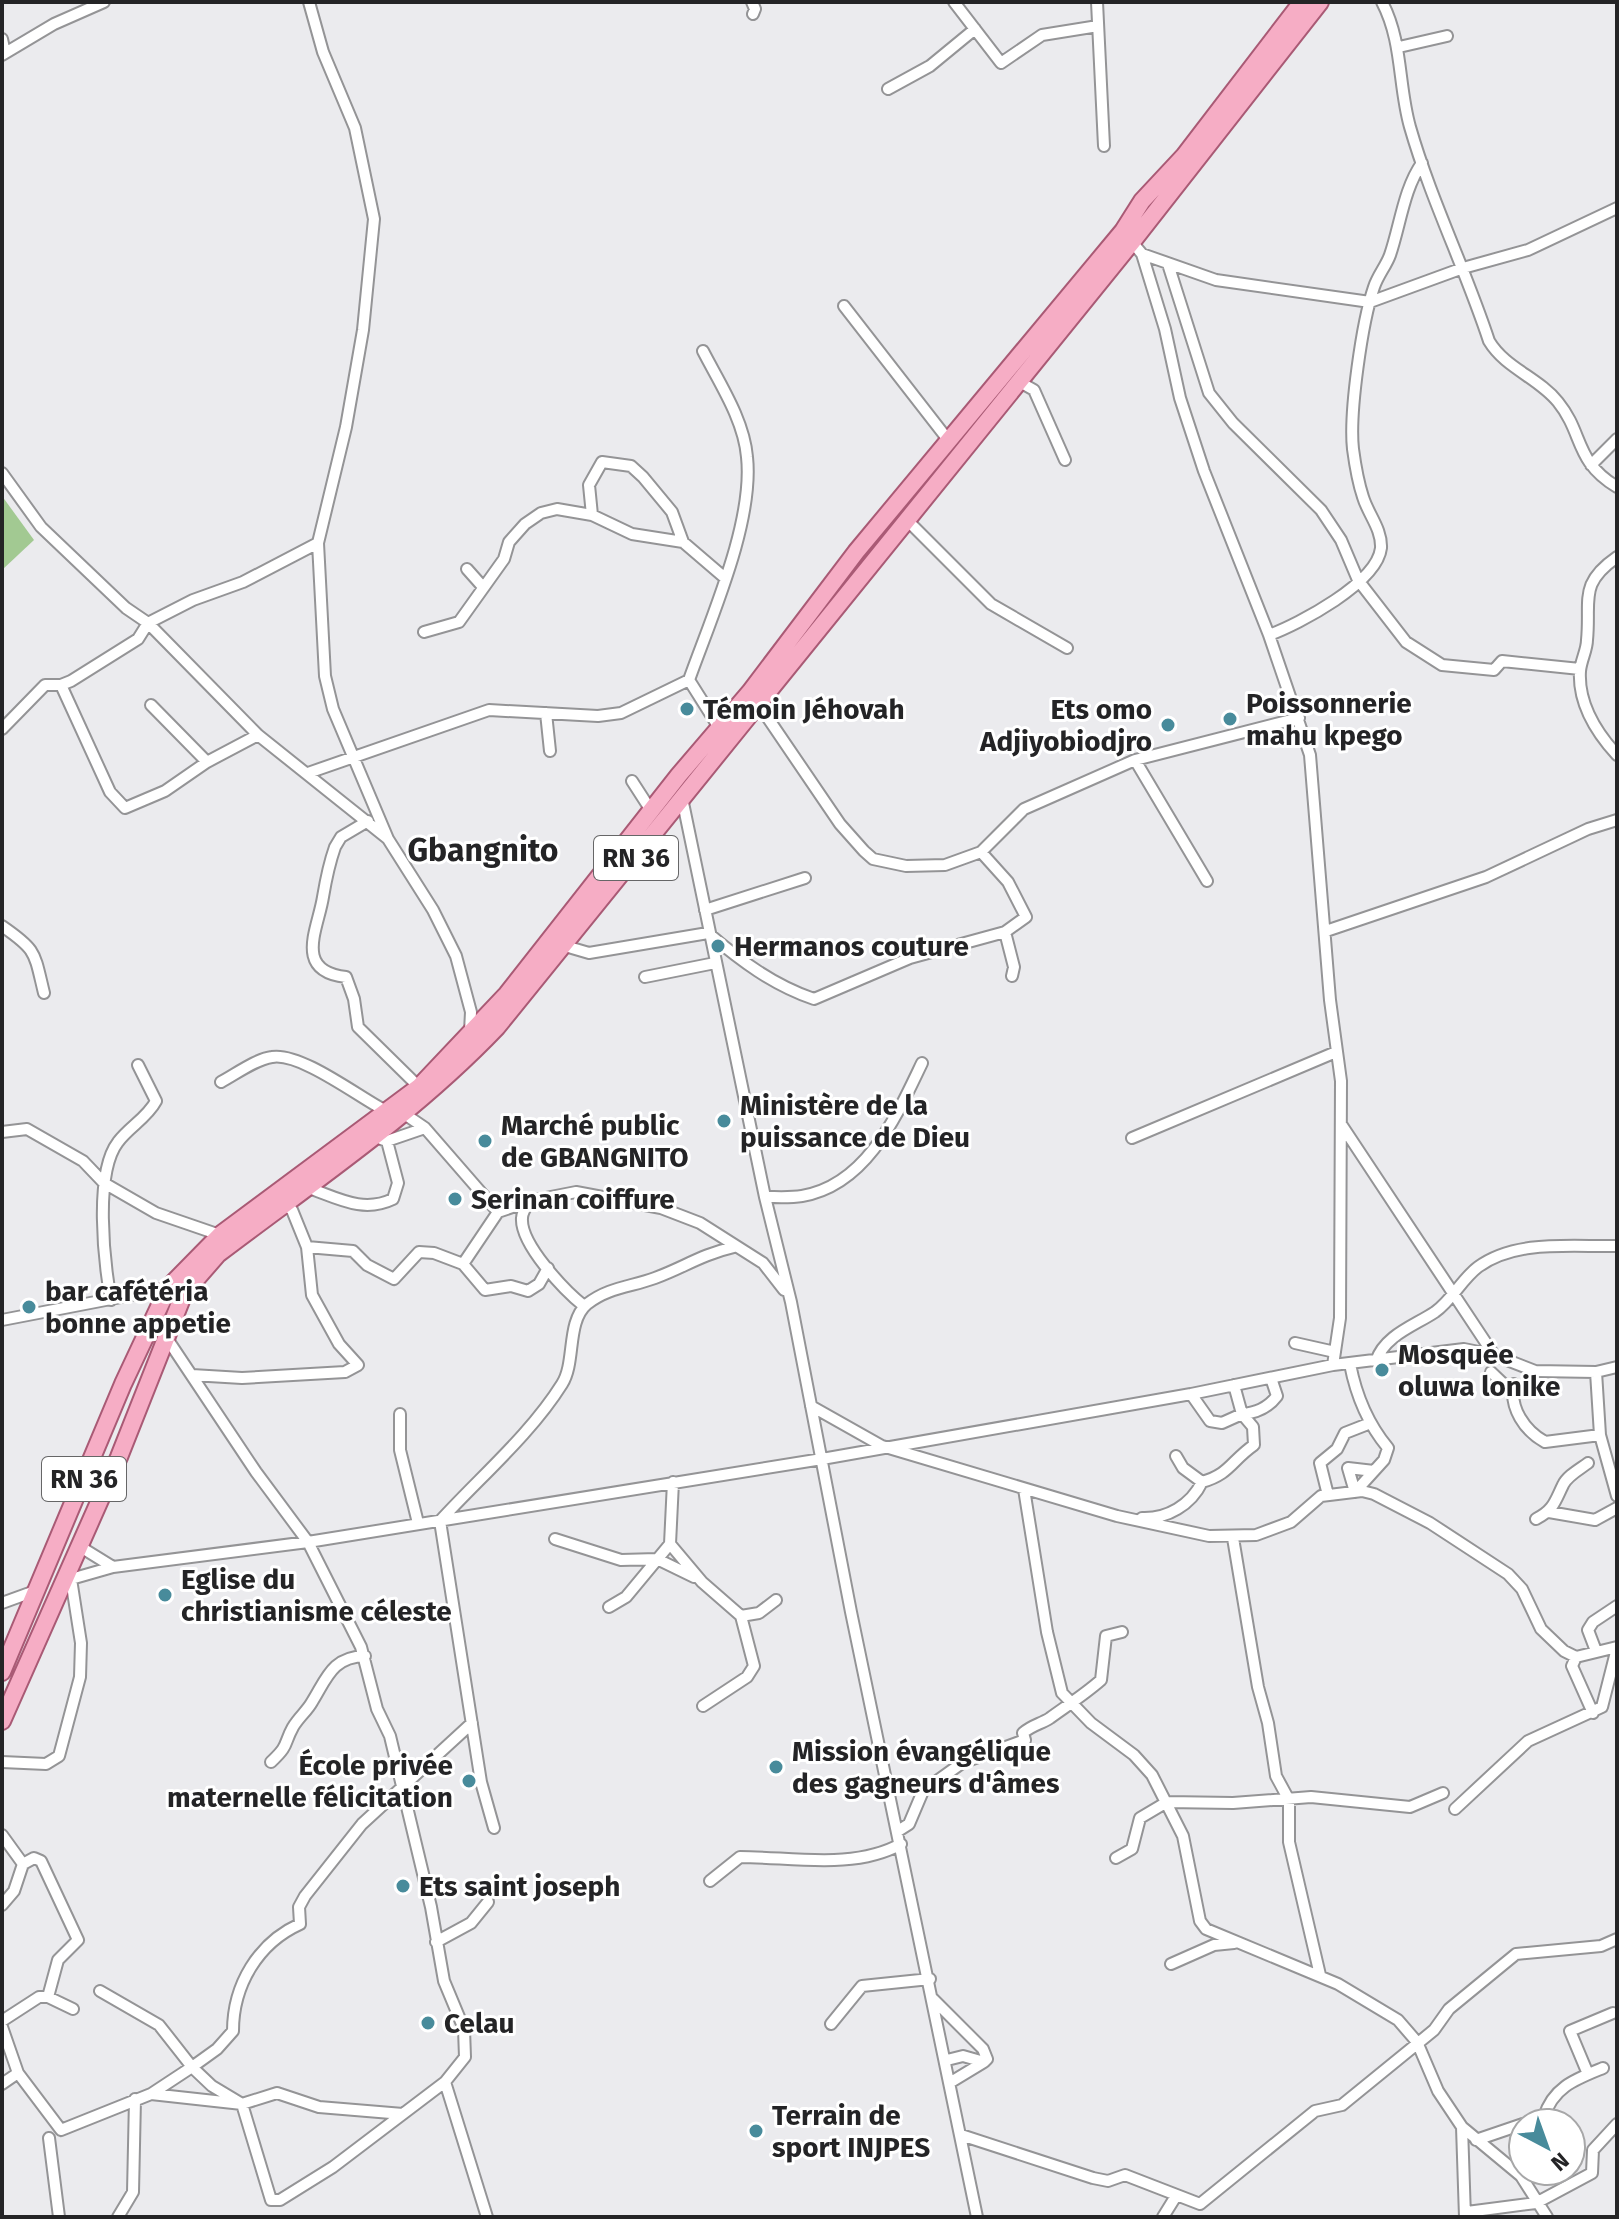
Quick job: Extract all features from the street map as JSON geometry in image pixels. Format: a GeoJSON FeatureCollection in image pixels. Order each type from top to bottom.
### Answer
{"type":"FeatureCollection","features":[{"type":"Feature","properties":{"kind":"main road","name":"RN 36"},"geometry":{"type":"LineString","coordinates":[[2,1672],[123,1384],[168,1288],[220,1235],[449,1077],[487,1037],[565,946],[660,815],[718,726],[750,692],[856,552],[1123,231],[1142,201],[1184,156],[1302,2]]}},
{"type":"Feature","properties":{"kind":"main road","name":"RN 36"},"geometry":{"type":"LineString","coordinates":[[2,1721],[67,1580],[184,1293],[195,1277],[218,1254],[306,1187],[382,1139],[419,1087],[507,994],[660,815],[682,798],[1018,381],[1137,248],[1320,2]]}},
{"type":"Feature","properties":{"kind":"street"},"geometry":{"type":"LineString","coordinates":[[2,39],[4,54],[54,24],[104,2]]}},
{"type":"Feature","properties":{"kind":"street"},"geometry":{"type":"LineString","coordinates":[[309,2],[334,82],[355,128],[374,219],[363,330],[346,427],[318,543],[325,676],[333,709],[388,839],[433,910],[456,956],[471,1012],[470,1034]]}},
{"type":"Feature","properties":{"kind":"street"},"geometry":{"type":"LineString","coordinates":[[752,2],[755,9],[753,14]]}},
{"type":"Feature","properties":{"kind":"street"},"geometry":{"type":"LineString","coordinates":[[954,2],[1001,63],[1042,35],[1098,26]]}},
{"type":"Feature","properties":{"kind":"street"},"geometry":{"type":"LineString","coordinates":[[1097,2],[1104,146]]}},
{"type":"Feature","properties":{"kind":"street"},"geometry":{"type":"LineString","coordinates":[[1382,2],[1399,47],[1409,124],[1493,348],[1557,400],[1568,415],[1583,457],[1617,487]]}},
{"type":"Feature","properties":{"kind":"street"},"geometry":{"type":"LineString","coordinates":[[888,89],[930,66],[975,29]]}},
{"type":"Feature","properties":{"kind":"street"},"geometry":{"type":"LineString","coordinates":[[1399,47],[1447,36]]}},
{"type":"Feature","properties":{"kind":"street"},"geometry":{"type":"LineString","coordinates":[[1269,635],[1313,617],[1370,570],[1381,549],[1379,534],[1363,497],[1353,447],[1353,412],[1370,302],[1390,255],[1410,188],[1422,163]]}},
{"type":"Feature","properties":{"kind":"street"},"geometry":{"type":"LineString","coordinates":[[1137,248],[1168,264],[1216,280],[1370,302],[1463,268],[1528,250],[1617,208]]}},
{"type":"Feature","properties":{"kind":"street"},"geometry":{"type":"LineString","coordinates":[[1137,248],[1165,329],[1180,398],[1204,471],[1269,635],[1310,755],[1341,1081],[1340,1318],[1333,1365]]}},
{"type":"Feature","properties":{"kind":"street"},"geometry":{"type":"LineString","coordinates":[[1168,264],[1209,393],[1233,423],[1321,510],[1341,540],[1358,580],[1406,642],[1442,665],[1494,670],[1502,661],[1580,669]]}},
{"type":"Feature","properties":{"kind":"street"},"geometry":{"type":"LineString","coordinates":[[844,306],[949,441]]}},
{"type":"Feature","properties":{"kind":"street"},"geometry":{"type":"LineString","coordinates":[[308,773],[489,710],[598,716],[621,713],[689,680],[725,578],[749,491],[747,455],[737,418],[703,351]]}},
{"type":"Feature","properties":{"kind":"street"},"geometry":{"type":"LineString","coordinates":[[1018,381],[1034,390],[1065,460]]}},
{"type":"Feature","properties":{"kind":"street"},"geometry":{"type":"LineString","coordinates":[[1591,465],[1617,439]]}},
{"type":"Feature","properties":{"kind":"street"},"geometry":{"type":"LineString","coordinates":[[592,515],[589,485],[593,473],[602,462],[631,466],[663,497],[683,542],[725,578]]}},
{"type":"Feature","properties":{"kind":"street"},"geometry":{"type":"LineString","coordinates":[[2,473],[41,527],[126,608],[148,623],[258,735],[388,839]]}},
{"type":"Feature","properties":{"kind":"street"},"geometry":{"type":"LineString","coordinates":[[424,632],[459,622],[504,559],[509,542],[541,513],[557,509],[592,515],[632,534],[683,542]]}},
{"type":"Feature","properties":{"kind":"street"},"geometry":{"type":"LineString","coordinates":[[906,519],[991,604],[1067,648]]}},
{"type":"Feature","properties":{"kind":"street"},"geometry":{"type":"LineString","coordinates":[[2,729],[45,685],[61,685],[138,639],[148,623],[193,600],[243,582],[318,543]]}},
{"type":"Feature","properties":{"kind":"street"},"geometry":{"type":"LineString","coordinates":[[1617,557],[1604,566],[1590,584],[1587,640],[1580,669],[1582,696],[1592,721],[1617,755]]}},
{"type":"Feature","properties":{"kind":"street"},"geometry":{"type":"LineString","coordinates":[[467,569],[483,587]]}},
{"type":"Feature","properties":{"kind":"street"},"geometry":{"type":"LineString","coordinates":[[689,680],[718,726]]}},
{"type":"Feature","properties":{"kind":"street"},"geometry":{"type":"LineString","coordinates":[[61,685],[91,754],[120,806],[125,808],[165,791],[207,762],[258,735]]}},
{"type":"Feature","properties":{"kind":"street"},"geometry":{"type":"LineString","coordinates":[[151,705],[207,762]]}},
{"type":"Feature","properties":{"kind":"street"},"geometry":{"type":"LineString","coordinates":[[759,705],[840,824],[873,859],[906,866],[945,865],[981,852],[1024,809],[1135,760],[1299,718]]}},
{"type":"Feature","properties":{"kind":"street"},"geometry":{"type":"LineString","coordinates":[[546,713],[550,751]]}},
{"type":"Feature","properties":{"kind":"street"},"geometry":{"type":"LineString","coordinates":[[1135,760],[1207,881]]}},
{"type":"Feature","properties":{"kind":"street"},"geometry":{"type":"LineString","coordinates":[[632,781],[660,815],[685,823]]}},
{"type":"Feature","properties":{"kind":"street"},"geometry":{"type":"LineString","coordinates":[[682,798],[765,1197],[791,1302],[977,2217]]}},
{"type":"Feature","properties":{"kind":"street"},"geometry":{"type":"LineString","coordinates":[[1326,931],[1486,877],[1588,829],[1617,820]]}},
{"type":"Feature","properties":{"kind":"street"},"geometry":{"type":"LineString","coordinates":[[368,821],[341,837],[335,847],[312,931],[312,952],[320,966],[333,975],[346,977],[354,999],[358,1027],[419,1087]]}},
{"type":"Feature","properties":{"kind":"street"},"geometry":{"type":"LineString","coordinates":[[708,933],[747,966],[791,991],[814,999],[910,958],[1005,932],[1025,921],[1024,909],[1008,882],[981,852]]}},
{"type":"Feature","properties":{"kind":"street"},"geometry":{"type":"LineString","coordinates":[[705,910],[805,878]]}},
{"type":"Feature","properties":{"kind":"street"},"geometry":{"type":"LineString","coordinates":[[2,926],[26,941],[32,949],[44,993]]}},
{"type":"Feature","properties":{"kind":"street"},"geometry":{"type":"LineString","coordinates":[[1005,932],[1014,967],[1012,976]]}},
{"type":"Feature","properties":{"kind":"street"},"geometry":{"type":"LineString","coordinates":[[565,946],[599,953],[708,933]]}},
{"type":"Feature","properties":{"kind":"street"},"geometry":{"type":"LineString","coordinates":[[645,977],[715,963]]}},
{"type":"Feature","properties":{"kind":"street"},"geometry":{"type":"LineString","coordinates":[[1132,1138],[1336,1052]]}},
{"type":"Feature","properties":{"kind":"street"},"geometry":{"type":"LineString","coordinates":[[221,1082],[270,1057],[285,1056],[347,1086],[386,1111],[401,1111],[425,1128],[498,1212]]}},
{"type":"Feature","properties":{"kind":"street"},"geometry":{"type":"LineString","coordinates":[[765,1197],[802,1196],[827,1188],[846,1177],[885,1134],[922,1063]]}},
{"type":"Feature","properties":{"kind":"street"},"geometry":{"type":"LineString","coordinates":[[111,1300],[101,1248],[106,1214],[104,1183],[110,1156],[118,1141],[156,1101],[138,1065]]}},
{"type":"Feature","properties":{"kind":"street"},"geometry":{"type":"LineString","coordinates":[[1341,1124],[1494,1355]]}},
{"type":"Feature","properties":{"kind":"street"},"geometry":{"type":"LineString","coordinates":[[306,1187],[343,1202],[364,1206],[380,1205],[393,1199],[398,1183],[382,1139],[425,1128]]}},
{"type":"Feature","properties":{"kind":"street"},"geometry":{"type":"LineString","coordinates":[[2,1132],[27,1129],[83,1161],[104,1183],[156,1213],[220,1235]]}},
{"type":"Feature","properties":{"kind":"street"},"geometry":{"type":"LineString","coordinates":[[463,1264],[498,1212],[530,1201],[576,1192],[661,1208],[700,1223],[763,1263],[777,1277],[791,1302]]}},
{"type":"Feature","properties":{"kind":"street"},"geometry":{"type":"LineString","coordinates":[[530,1201],[521,1215],[523,1230],[548,1268],[584,1306]]}},
{"type":"Feature","properties":{"kind":"street"},"geometry":{"type":"LineString","coordinates":[[192,1375],[242,1378],[356,1369],[356,1359],[339,1344],[312,1295],[307,1247],[292,1210],[284,1204]]}},
{"type":"Feature","properties":{"kind":"street"},"geometry":{"type":"LineString","coordinates":[[1376,1361],[1381,1347],[1441,1308],[1478,1267],[1503,1254],[1534,1248],[1617,1246]]}},
{"type":"Feature","properties":{"kind":"street"},"geometry":{"type":"LineString","coordinates":[[307,1247],[353,1251],[367,1265],[394,1279],[419,1252],[434,1253],[463,1264],[485,1290],[511,1286],[528,1291],[539,1284],[548,1268]]}},
{"type":"Feature","properties":{"kind":"street"},"geometry":{"type":"LineString","coordinates":[[440,1521],[544,1409],[564,1381],[573,1335],[584,1306],[613,1288],[655,1278],[694,1257],[734,1247]]}},
{"type":"Feature","properties":{"kind":"street"},"geometry":{"type":"LineString","coordinates":[[2,1320],[168,1288]]}},
{"type":"Feature","properties":{"kind":"street"},"geometry":{"type":"LineString","coordinates":[[100,1991],[159,2025],[192,2067],[212,2086],[242,2104],[257,2148],[265,2192],[271,2200],[280,2200],[333,2167],[445,2082],[457,2069],[467,2047],[459,2013],[444,1981],[431,1907],[365,1656],[308,1542],[166,1336]]}},
{"type":"Feature","properties":{"kind":"street"},"geometry":{"type":"LineString","coordinates":[[1295,1343],[1335,1352]]}},
{"type":"Feature","properties":{"kind":"street"},"geometry":{"type":"LineString","coordinates":[[2,1762],[46,1764],[59,1756],[80,1677],[81,1643],[67,1580],[113,1567],[308,1542],[822,1459],[1191,1394],[1333,1365],[1464,1349],[1494,1355],[1535,1371],[1596,1372],[1617,1367]]}},
{"type":"Feature","properties":{"kind":"street"},"geometry":{"type":"LineString","coordinates":[[1350,1364],[1354,1383],[1366,1405],[1368,1424],[1388,1448],[1384,1460],[1355,1492]]}},
{"type":"Feature","properties":{"kind":"street"},"geometry":{"type":"LineString","coordinates":[[1491,1372],[1513,1388],[1523,1423],[1545,1442],[1600,1435]]}},
{"type":"Feature","properties":{"kind":"street"},"geometry":{"type":"LineString","coordinates":[[1596,1372],[1600,1435],[1617,1496]]}},
{"type":"Feature","properties":{"kind":"street"},"geometry":{"type":"LineString","coordinates":[[1191,1394],[1210,1421],[1222,1423],[1270,1405],[1277,1396],[1271,1378]]}},
{"type":"Feature","properties":{"kind":"street"},"geometry":{"type":"LineString","coordinates":[[1163,1517],[1197,1492],[1202,1482],[1220,1477],[1233,1460],[1254,1445],[1253,1427],[1242,1414],[1234,1385]]}},
{"type":"Feature","properties":{"kind":"street"},"geometry":{"type":"LineString","coordinates":[[811,1406],[882,1446],[1117,1516],[1186,1531],[1233,1538],[1256,1535],[1291,1522],[1308,1505],[1328,1495],[1355,1492],[1374,1494],[1430,1523],[1508,1574],[1522,1589],[1541,1629],[1576,1657]]}},
{"type":"Feature","properties":{"kind":"street"},"geometry":{"type":"LineString","coordinates":[[400,1414],[400,1450],[418,1523]]}},
{"type":"Feature","properties":{"kind":"street"},"geometry":{"type":"LineString","coordinates":[[1328,1495],[1320,1463],[1337,1449],[1345,1433],[1368,1424]]}},
{"type":"Feature","properties":{"kind":"street"},"geometry":{"type":"LineString","coordinates":[[1176,1456],[1183,1468],[1202,1482]]}},
{"type":"Feature","properties":{"kind":"street"},"geometry":{"type":"LineString","coordinates":[[1536,1519],[1549,1512],[1559,1500],[1562,1486],[1588,1463]]}},
{"type":"Feature","properties":{"kind":"street"},"geometry":{"type":"LineString","coordinates":[[1355,1492],[1348,1468],[1374,1471]]}},
{"type":"Feature","properties":{"kind":"street"},"geometry":{"type":"LineString","coordinates":[[609,1607],[626,1597],[670,1544],[673,1482]]}},
{"type":"Feature","properties":{"kind":"street"},"geometry":{"type":"LineString","coordinates":[[1024,1489],[1056,1676],[1062,1693],[1100,1731],[1134,1755],[1152,1775],[1167,1802],[1189,1856],[1200,1921],[1206,1929],[1320,1975],[1398,2020],[1417,2042],[1438,2091],[1462,2127],[1521,2176],[1547,2217]]}},
{"type":"Feature","properties":{"kind":"street"},"geometry":{"type":"LineString","coordinates":[[1549,1512],[1595,1520],[1617,1508]]}},
{"type":"Feature","properties":{"kind":"street"},"geometry":{"type":"LineString","coordinates":[[1117,1516],[1163,1517],[1186,1531]]}},
{"type":"Feature","properties":{"kind":"street"},"geometry":{"type":"LineString","coordinates":[[440,1521],[481,1782],[494,1828]]}},
{"type":"Feature","properties":{"kind":"street"},"geometry":{"type":"LineString","coordinates":[[1233,1538],[1239,1587],[1276,1776],[1289,1800],[1289,1842],[1320,1975]]}},
{"type":"Feature","properties":{"kind":"street"},"geometry":{"type":"LineString","coordinates":[[555,1539],[621,1560],[657,1559],[702,1582]]}},
{"type":"Feature","properties":{"kind":"street"},"geometry":{"type":"LineString","coordinates":[[670,1544],[702,1582],[741,1616],[754,1666],[747,1677],[703,1706]]}},
{"type":"Feature","properties":{"kind":"street"},"geometry":{"type":"LineString","coordinates":[[79,1546],[113,1567]]}},
{"type":"Feature","properties":{"kind":"street"},"geometry":{"type":"LineString","coordinates":[[2,1603],[37,1591]]}},
{"type":"Feature","properties":{"kind":"street"},"geometry":{"type":"LineString","coordinates":[[741,1616],[759,1613],[776,1600]]}},
{"type":"Feature","properties":{"kind":"street"},"geometry":{"type":"LineString","coordinates":[[1596,1651],[1588,1630],[1593,1622],[1617,1606]]}},
{"type":"Feature","properties":{"kind":"street"},"geometry":{"type":"LineString","coordinates":[[898,1831],[909,1824],[923,1791],[931,1785],[962,1763],[1025,1740],[1023,1733],[1033,1724],[1049,1719],[1101,1680],[1106,1636],[1122,1632]]}},
{"type":"Feature","properties":{"kind":"street"},"geometry":{"type":"LineString","coordinates":[[1455,1809],[1528,1741],[1593,1713],[1607,1696],[1617,1648],[1576,1657],[1572,1666],[1593,1713]]}},
{"type":"Feature","properties":{"kind":"street"},"geometry":{"type":"LineString","coordinates":[[271,1762],[287,1747],[289,1734],[312,1703],[327,1671],[337,1663],[365,1656]]}},
{"type":"Feature","properties":{"kind":"street"},"geometry":{"type":"LineString","coordinates":[[49,2138],[61,2130],[151,2094],[192,2067],[233,2031],[233,2013],[245,1975],[277,1935],[300,1924],[299,1907],[305,1896],[362,1824],[472,1723]]}},
{"type":"Feature","properties":{"kind":"street"},"geometry":{"type":"LineString","coordinates":[[1116,1858],[1132,1849],[1140,1818],[1167,1802],[1311,1797],[1410,1807],[1443,1793]]}},
{"type":"Feature","properties":{"kind":"street"},"geometry":{"type":"LineString","coordinates":[[2,1835],[23,1864]]}},
{"type":"Feature","properties":{"kind":"street"},"geometry":{"type":"LineString","coordinates":[[710,1881],[740,1857],[783,1861],[874,1857],[901,1844]]}},
{"type":"Feature","properties":{"kind":"street"},"geometry":{"type":"LineString","coordinates":[[2,1905],[14,1891],[23,1864],[34,1858],[41,1861],[78,1940],[58,1960],[48,1997]]}},
{"type":"Feature","properties":{"kind":"street"},"geometry":{"type":"LineString","coordinates":[[436,1942],[471,1923],[488,1902]]}},
{"type":"Feature","properties":{"kind":"street"},"geometry":{"type":"LineString","coordinates":[[961,2135],[1093,2178],[1108,2181],[1125,2175],[1200,2204],[1315,2111],[1342,2105],[1434,2030],[1449,2009],[1516,1954],[1601,1946],[1617,1939]]}},
{"type":"Feature","properties":{"kind":"street"},"geometry":{"type":"LineString","coordinates":[[1171,1964],[1214,1945],[1240,1943]]}},
{"type":"Feature","properties":{"kind":"street"},"geometry":{"type":"LineString","coordinates":[[831,2024],[862,1986],[930,1979]]}},
{"type":"Feature","properties":{"kind":"street"},"geometry":{"type":"LineString","coordinates":[[2,2021],[35,1999],[48,1997],[73,2009]]}},
{"type":"Feature","properties":{"kind":"street"},"geometry":{"type":"LineString","coordinates":[[933,1999],[983,2049],[987,2059],[951,2082]]}},
{"type":"Feature","properties":{"kind":"street"},"geometry":{"type":"LineString","coordinates":[[1588,2074],[1570,2031],[1613,2013]]}},
{"type":"Feature","properties":{"kind":"street"},"geometry":{"type":"LineString","coordinates":[[2,2027],[18,2073],[61,2130]]}},
{"type":"Feature","properties":{"kind":"street"},"geometry":{"type":"LineString","coordinates":[[947,2060],[963,2056],[984,2062]]}},
{"type":"Feature","properties":{"kind":"street"},"geometry":{"type":"LineString","coordinates":[[1547,2107],[1549,2100],[1560,2089],[1603,2068]]}},
{"type":"Feature","properties":{"kind":"street"},"geometry":{"type":"LineString","coordinates":[[2,2084],[18,2073]]}},
{"type":"Feature","properties":{"kind":"street"},"geometry":{"type":"LineString","coordinates":[[445,2082],[487,2217]]}},
{"type":"Feature","properties":{"kind":"street"},"geometry":{"type":"LineString","coordinates":[[151,2094],[242,2104],[277,2093],[327,2109],[403,2114]]}},
{"type":"Feature","properties":{"kind":"street"},"geometry":{"type":"LineString","coordinates":[[118,2217],[133,2192],[135,2099]]}},
{"type":"Feature","properties":{"kind":"street"},"geometry":{"type":"LineString","coordinates":[[48,2116],[59,2217]]}},
{"type":"Feature","properties":{"kind":"street"},"geometry":{"type":"LineString","coordinates":[[1462,2127],[1466,2215],[1536,2203],[1592,2173],[1593,2150],[1617,2124]]}},
{"type":"Feature","properties":{"kind":"street"},"geometry":{"type":"LineString","coordinates":[[1476,2140],[1507,2130]]}},
{"type":"Feature","properties":{"kind":"street"},"geometry":{"type":"LineString","coordinates":[[1163,2217],[1176,2196]]}},
{"type":"Feature","properties":{"kind":"green space"},"geometry":{"type":"Polygon","coordinates":[[[2,496],[34,540],[2,570],[2,496]]]}},
{"type":"Feature","properties":{"kind":"place","name":"Témoin Jéhovah"},"geometry":{"type":"Point","coordinates":[687,709]}},
{"type":"Feature","properties":{"kind":"place","name":"Poissonnerie mahu kpego"},"geometry":{"type":"Point","coordinates":[1230,719]}},
{"type":"Feature","properties":{"kind":"place","name":"Ets omo Adjiyobiodjro"},"geometry":{"type":"Point","coordinates":[1168,725]}},
{"type":"Feature","properties":{"kind":"place","name":"Hermanos couture"},"geometry":{"type":"Point","coordinates":[718,946]}},
{"type":"Feature","properties":{"kind":"place","name":"Ministère de la puissance de Dieu"},"geometry":{"type":"Point","coordinates":[724,1121]}},
{"type":"Feature","properties":{"kind":"place","name":"Marché public de GBANGNITO"},"geometry":{"type":"Point","coordinates":[485,1141]}},
{"type":"Feature","properties":{"kind":"place","name":"Serinan coiffure"},"geometry":{"type":"Point","coordinates":[455,1199]}},
{"type":"Feature","properties":{"kind":"place","name":"bar cafétéria bonne appetie"},"geometry":{"type":"Point","coordinates":[29,1307]}},
{"type":"Feature","properties":{"kind":"place","name":"Mosquée oluwa lonike"},"geometry":{"type":"Point","coordinates":[1382,1370]}},
{"type":"Feature","properties":{"kind":"place","name":"Eglise du christianisme céleste"},"geometry":{"type":"Point","coordinates":[165,1595]}},
{"type":"Feature","properties":{"kind":"place","name":"Mission évangélique des gagneurs d'âmes"},"geometry":{"type":"Point","coordinates":[776,1767]}},
{"type":"Feature","properties":{"kind":"place","name":"École privée maternelle félicitation"},"geometry":{"type":"Point","coordinates":[469,1781]}},
{"type":"Feature","properties":{"kind":"place","name":"Ets saint joseph"},"geometry":{"type":"Point","coordinates":[403,1886]}},
{"type":"Feature","properties":{"kind":"place","name":"Celau"},"geometry":{"type":"Point","coordinates":[428,2023]}},
{"type":"Feature","properties":{"kind":"place","name":"Terrain de sport INJPES"},"geometry":{"type":"Point","coordinates":[756,2131]}},
{"type":"Feature","properties":{"kind":"district","name":"Gbangnito"},"geometry":{"type":"Point","coordinates":[483,850]}}]}
